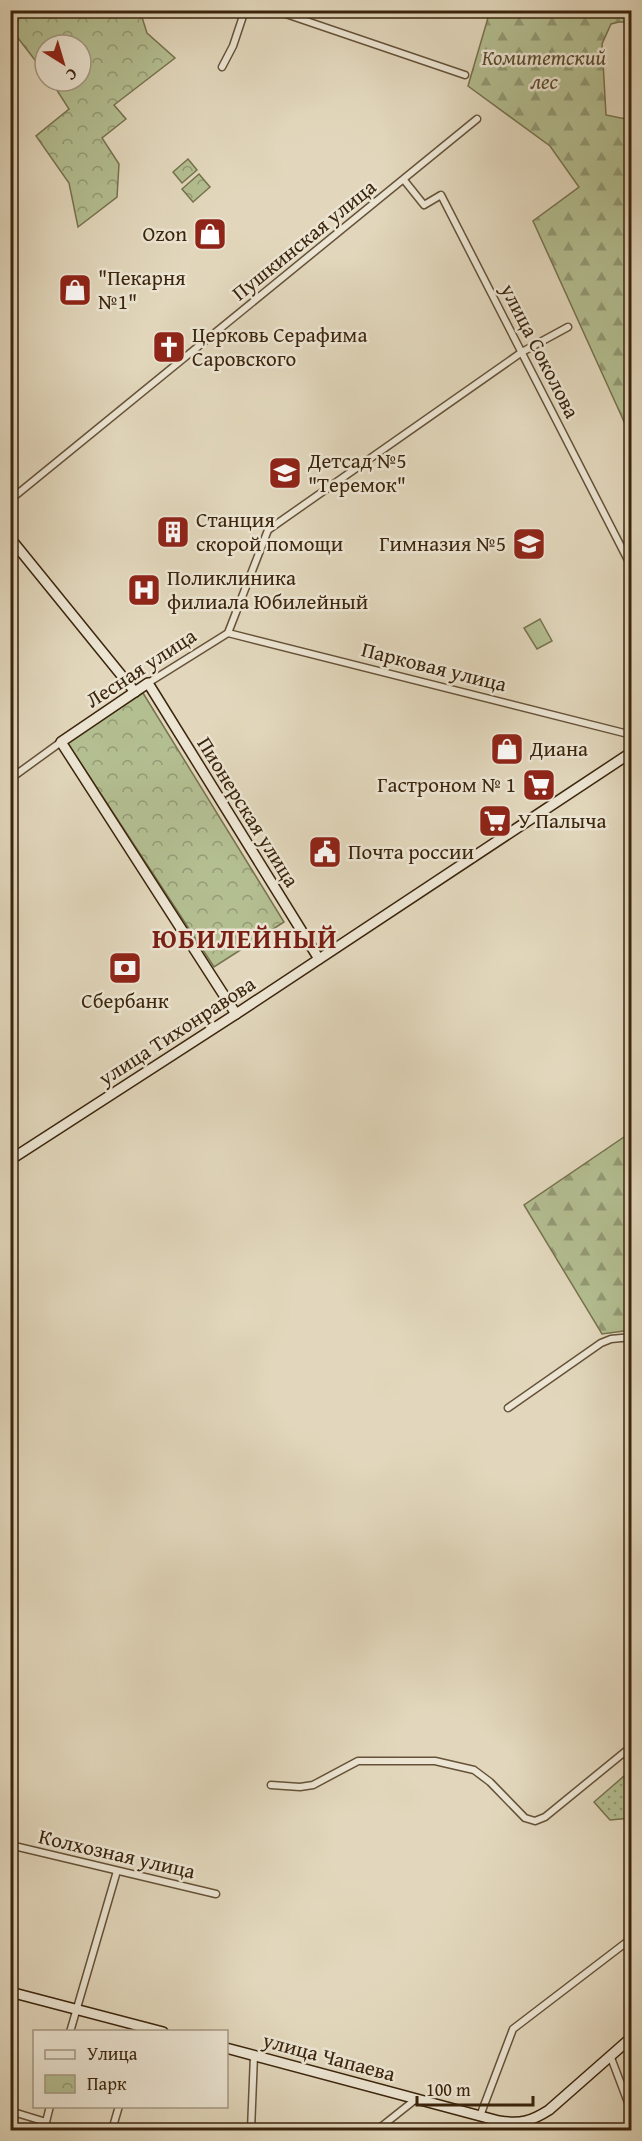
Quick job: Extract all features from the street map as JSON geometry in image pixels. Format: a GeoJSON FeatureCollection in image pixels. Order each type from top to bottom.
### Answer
{"type":"FeatureCollection","features":[{"type":"Feature","properties":{"kind":"street"},"geometry":{"type":"LineString","coordinates":[[222,67],[233,46],[245,10]]}},
{"type":"Feature","properties":{"kind":"street"},"geometry":{"type":"LineString","coordinates":[[274,10],[465,75]]}},
{"type":"Feature","properties":{"kind":"street","name":"Пушкинская улица"},"geometry":{"type":"LineString","coordinates":[[10,500],[477,119]]}},
{"type":"Feature","properties":{"kind":"street","name":"улица Соколова"},"geometry":{"type":"LineString","coordinates":[[404,180],[424,205],[441,195],[632,568]]}},
{"type":"Feature","properties":{"kind":"street","name":"Лесная улица"},"geometry":{"type":"LineString","coordinates":[[10,779],[148,683],[228,633],[268,530],[522,352],[568,327]]}},
{"type":"Feature","properties":{"kind":"street"},"geometry":{"type":"LineString","coordinates":[[10,538],[135,692]]}},
{"type":"Feature","properties":{"kind":"street","name":"Парковая улица"},"geometry":{"type":"LineString","coordinates":[[228,633],[632,735]]}},
{"type":"Feature","properties":{"kind":"street","name":"Пионерская улица"},"geometry":{"type":"LineString","coordinates":[[148,683],[319,959]]}},
{"type":"Feature","properties":{"kind":"street"},"geometry":{"type":"LineString","coordinates":[[61,742],[236,1014]]}},
{"type":"Feature","properties":{"kind":"street","name":"улица Тихонравова"},"geometry":{"type":"LineString","coordinates":[[10,1160],[236,1014],[632,752]]}},
{"type":"Feature","properties":{"kind":"street"},"geometry":{"type":"LineString","coordinates":[[508,1408],[601,1342],[632,1337]]}},
{"type":"Feature","properties":{"kind":"street"},"geometry":{"type":"LineString","coordinates":[[271,1785],[313,1785],[357,1761],[435,1761],[474,1770],[490,1782],[525,1818],[535,1821],[545,1817],[632,1746]]}},
{"type":"Feature","properties":{"kind":"street","name":"Колхозная улица"},"geometry":{"type":"LineString","coordinates":[[10,1845],[216,1894]]}},
{"type":"Feature","properties":{"kind":"street"},"geometry":{"type":"LineString","coordinates":[[70,2030],[117,1870]]}},
{"type":"Feature","properties":{"kind":"street"},"geometry":{"type":"LineString","coordinates":[[480,2116],[513,2028],[632,1938]]}},
{"type":"Feature","properties":{"kind":"street"},"geometry":{"type":"LineString","coordinates":[[10,1992],[144,2029]]}},
{"type":"Feature","properties":{"kind":"street","name":"улица Чапаева"},"geometry":{"type":"LineString","coordinates":[[228,2048],[480,2116],[499,2126],[534,2119],[549,2110],[632,2037]]}},
{"type":"Feature","properties":{"kind":"street"},"geometry":{"type":"LineString","coordinates":[[251,2130],[254,2055]]}},
{"type":"Feature","properties":{"kind":"street"},"geometry":{"type":"LineString","coordinates":[[610,2055],[632,2113]]}},
{"type":"Feature","properties":{"kind":"street"},"geometry":{"type":"LineString","coordinates":[[377,2130],[416,2099]]}},
{"type":"Feature","properties":{"kind":"street"},"geometry":{"type":"LineString","coordinates":[[44,2130],[50,2108]]}},
{"type":"Feature","properties":{"kind":"street"},"geometry":{"type":"LineString","coordinates":[[112,2130],[118,2108]]}},
{"type":"Feature","properties":{"kind":"street"},"geometry":{"type":"LineString","coordinates":[[10,2110],[46,2122]]}},
{"type":"Feature","properties":{"kind":"green space"},"geometry":{"type":"Polygon","coordinates":[[[10,11],[140,11],[147,33],[175,58],[114,105],[126,119],[102,138],[119,164],[117,197],[78,227],[69,183],[36,136],[69,109],[59,93],[93,93],[93,33],[33,33],[33,57],[11,29],[10,11]]]}},
{"type":"Feature","properties":{"kind":"green space","name":"Комитетский лес"},"geometry":{"type":"Polygon","coordinates":[[[490,11],[631,11],[631,22],[611,24],[602,44],[606,115],[631,120],[631,437],[533,221],[579,187],[550,146],[468,86],[490,11]]]}},
{"type":"Feature","properties":{"kind":"green space"},"geometry":{"type":"Polygon","coordinates":[[[188,159],[197,170],[182,183],[173,172],[188,159]]]}},
{"type":"Feature","properties":{"kind":"green space"},"geometry":{"type":"Polygon","coordinates":[[[199,174],[210,187],[193,202],[182,189],[199,174]]]}},
{"type":"Feature","properties":{"kind":"green space"},"geometry":{"type":"Polygon","coordinates":[[[540,619],[552,641],[537,649],[524,628],[540,619]]]}},
{"type":"Feature","properties":{"kind":"green space"},"geometry":{"type":"Polygon","coordinates":[[[143,693],[284,922],[214,967],[67,742],[143,693]]]}},
{"type":"Feature","properties":{"kind":"green space"},"geometry":{"type":"Polygon","coordinates":[[[624,1137],[632,1139],[631,1330],[602,1334],[524,1205],[624,1137]]]}},
{"type":"Feature","properties":{"kind":"green space"},"geometry":{"type":"Polygon","coordinates":[[[631,1770],[631,1818],[610,1820],[594,1802],[631,1770]]]}},
{"type":"Feature","properties":{"kind":"place","name":"Ozon"},"geometry":{"type":"Point","coordinates":[210,234]}},
{"type":"Feature","properties":{"kind":"place","name":"\"Пекарня №1\""},"geometry":{"type":"Point","coordinates":[75,290]}},
{"type":"Feature","properties":{"kind":"place","name":"Церковь Серафима Саровского"},"geometry":{"type":"Point","coordinates":[169,347]}},
{"type":"Feature","properties":{"kind":"place","name":"Детсад №5 \"Теремок\""},"geometry":{"type":"Point","coordinates":[285,473]}},
{"type":"Feature","properties":{"kind":"place","name":"Станция скорой помощи"},"geometry":{"type":"Point","coordinates":[173,532]}},
{"type":"Feature","properties":{"kind":"place","name":"Гимназия №5"},"geometry":{"type":"Point","coordinates":[529,544]}},
{"type":"Feature","properties":{"kind":"place","name":"Поликлиника филиала Юбилейный"},"geometry":{"type":"Point","coordinates":[144,590]}},
{"type":"Feature","properties":{"kind":"place","name":"Диана"},"geometry":{"type":"Point","coordinates":[507,749]}},
{"type":"Feature","properties":{"kind":"place","name":"Гастроном № 1"},"geometry":{"type":"Point","coordinates":[539,785]}},
{"type":"Feature","properties":{"kind":"place","name":"У Палыча"},"geometry":{"type":"Point","coordinates":[495,821]}},
{"type":"Feature","properties":{"kind":"place","name":"Почта россии"},"geometry":{"type":"Point","coordinates":[325,852]}},
{"type":"Feature","properties":{"kind":"place","name":"Сбербанк"},"geometry":{"type":"Point","coordinates":[125,968]}},
{"type":"Feature","properties":{"kind":"district","name":"ЮБИЛЕЙНЫЙ"},"geometry":{"type":"Point","coordinates":[245,939]}}]}
